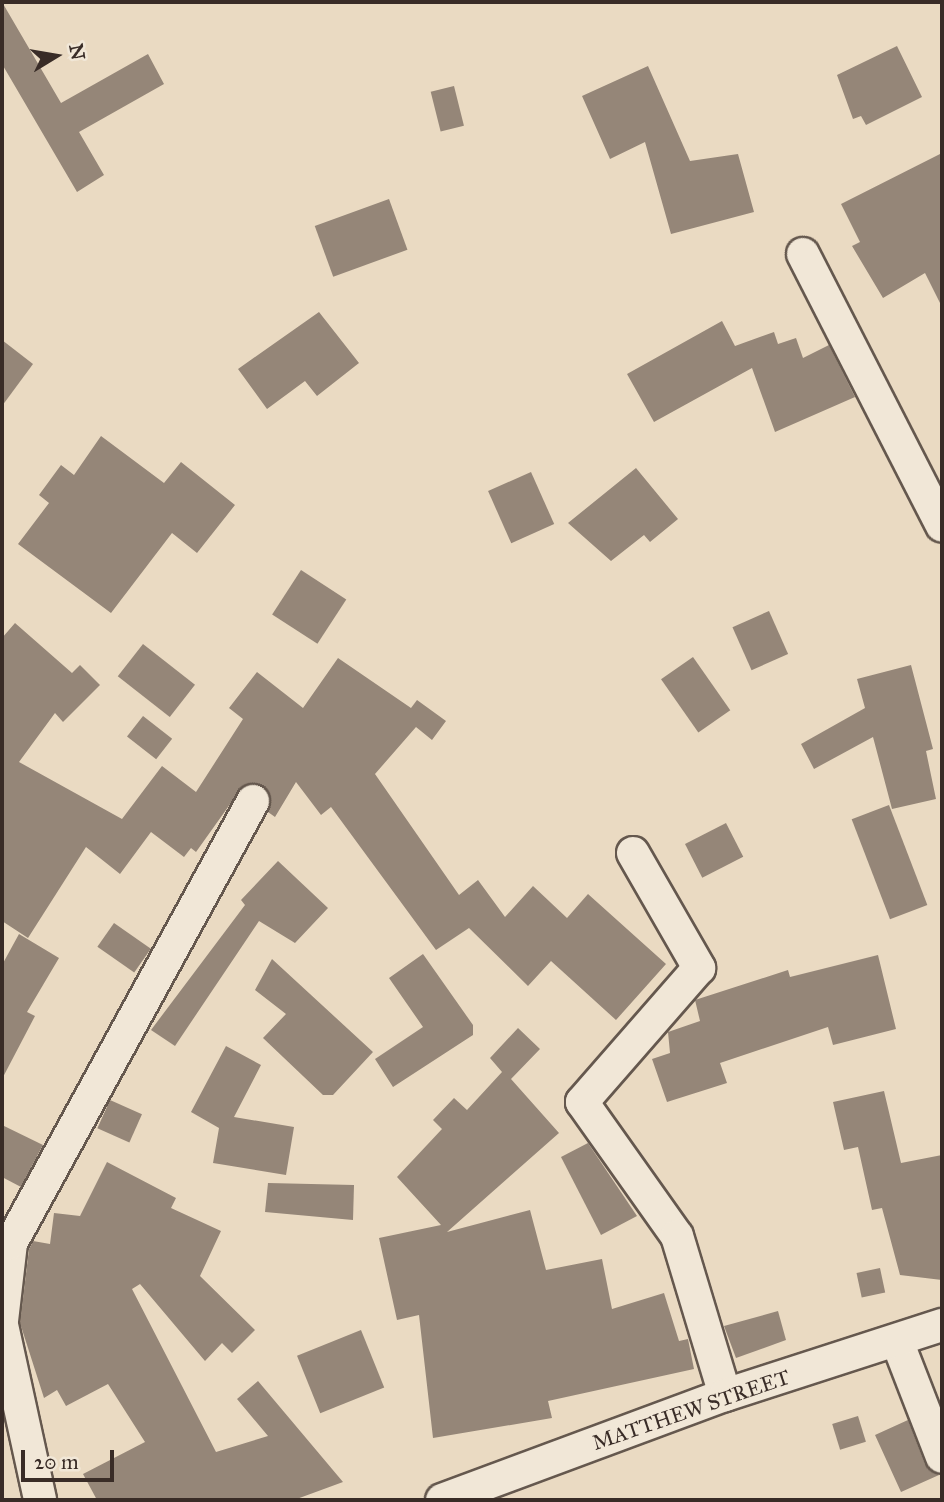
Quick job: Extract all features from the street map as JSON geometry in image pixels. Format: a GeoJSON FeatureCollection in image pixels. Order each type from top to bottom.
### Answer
{"type":"FeatureCollection","features":[{"type":"Feature","properties":{"kind":"street"},"geometry":{"type":"LineString","coordinates":[[803,254],[942,526]]}},
{"type":"Feature","properties":{"kind":"street"},"geometry":{"type":"LineString","coordinates":[[40,1500],[6,1368],[2,1323],[11,1243],[253,801]]}},
{"type":"Feature","properties":{"kind":"street"},"geometry":{"type":"LineString","coordinates":[[633,853],[699,968],[582,1102],[677,1236],[725,1395]]}},
{"type":"Feature","properties":{"kind":"street","name":"MATTHEW STREET"},"geometry":{"type":"LineString","coordinates":[[442,1500],[725,1395],[942,1325]]}},
{"type":"Feature","properties":{"kind":"street"},"geometry":{"type":"LineString","coordinates":[[897,1341],[942,1457]]}},
{"type":"Feature","properties":{"kind":"building"},"geometry":{"type":"Polygon","coordinates":[[[2,2],[61,103],[148,54],[164,84],[79,132],[104,175],[77,192],[2,64],[2,2]]]}},
{"type":"Feature","properties":{"kind":"building"},"geometry":{"type":"Polygon","coordinates":[[[897,46],[922,97],[866,125],[861,116],[853,119],[837,75],[897,46]]]}},
{"type":"Feature","properties":{"kind":"building"},"geometry":{"type":"Polygon","coordinates":[[[648,66],[690,161],[738,154],[754,212],[671,234],[645,142],[610,159],[582,96],[648,66]]]}},
{"type":"Feature","properties":{"kind":"building"},"geometry":{"type":"Polygon","coordinates":[[[454,86],[464,126],[441,132],[431,92],[454,86]]]}},
{"type":"Feature","properties":{"kind":"building"},"geometry":{"type":"Polygon","coordinates":[[[942,153],[942,307],[925,273],[883,298],[852,246],[860,242],[841,204],[942,153]]]}},
{"type":"Feature","properties":{"kind":"building"},"geometry":{"type":"Polygon","coordinates":[[[389,199],[407,250],[333,277],[315,226],[389,199]]]}},
{"type":"Feature","properties":{"kind":"building"},"geometry":{"type":"Polygon","coordinates":[[[319,312],[359,363],[317,396],[305,381],[267,409],[238,369],[319,312]]]}},
{"type":"Feature","properties":{"kind":"building"},"geometry":{"type":"Polygon","coordinates":[[[722,321],[735,346],[774,332],[778,344],[796,338],[803,358],[829,345],[855,397],[775,432],[752,368],[654,422],[627,374],[722,321]]]}},
{"type":"Feature","properties":{"kind":"building"},"geometry":{"type":"Polygon","coordinates":[[[2,340],[33,364],[2,406],[2,340]]]}},
{"type":"Feature","properties":{"kind":"building"},"geometry":{"type":"Polygon","coordinates":[[[101,436],[164,483],[181,462],[235,505],[197,553],[172,533],[111,613],[18,544],[49,503],[39,495],[61,465],[74,475],[101,436]]]}},
{"type":"Feature","properties":{"kind":"building"},"geometry":{"type":"Polygon","coordinates":[[[636,468],[678,519],[650,542],[644,535],[611,561],[568,523],[636,468]]]}},
{"type":"Feature","properties":{"kind":"building"},"geometry":{"type":"Polygon","coordinates":[[[531,472],[554,524],[511,543],[488,491],[531,472]]]}},
{"type":"Feature","properties":{"kind":"building"},"geometry":{"type":"Polygon","coordinates":[[[301,570],[346,599],[317,644],[272,614],[301,570]]]}},
{"type":"Feature","properties":{"kind":"building"},"geometry":{"type":"Polygon","coordinates":[[[769,611],[788,654],[752,670],[732,627],[769,611]]]}},
{"type":"Feature","properties":{"kind":"building"},"geometry":{"type":"Polygon","coordinates":[[[15,623],[72,673],[80,665],[100,685],[63,722],[55,713],[19,762],[122,819],[162,766],[196,792],[243,719],[229,708],[257,672],[303,708],[338,658],[411,708],[417,700],[446,721],[432,740],[416,727],[375,774],[459,895],[478,880],[505,917],[533,886],[567,918],[588,894],[666,964],[616,1020],[551,961],[528,986],[469,928],[436,950],[331,807],[321,815],[296,782],[275,817],[268,812],[268,791],[253,783],[243,786],[196,852],[191,848],[184,857],[151,832],[120,874],[86,847],[28,938],[2,921],[2,638],[15,623]]]}},
{"type":"Feature","properties":{"kind":"building"},"geometry":{"type":"Polygon","coordinates":[[[143,644],[195,685],[170,717],[118,676],[143,644]]]}},
{"type":"Feature","properties":{"kind":"building"},"geometry":{"type":"Polygon","coordinates":[[[693,657],[730,710],[698,733],[661,679],[693,657]]]}},
{"type":"Feature","properties":{"kind":"building"},"geometry":{"type":"Polygon","coordinates":[[[911,665],[933,749],[926,751],[936,799],[892,809],[873,737],[814,769],[801,744],[865,708],[857,679],[911,665]]]}},
{"type":"Feature","properties":{"kind":"building"},"geometry":{"type":"Polygon","coordinates":[[[143,716],[172,739],[156,759],[127,736],[143,716]]]}},
{"type":"Feature","properties":{"kind":"building"},"geometry":{"type":"Polygon","coordinates":[[[889,805],[927,905],[890,919],[852,819],[889,805]]]}},
{"type":"Feature","properties":{"kind":"building"},"geometry":{"type":"Polygon","coordinates":[[[726,823],[743,857],[702,878],[685,844],[726,823]]]}},
{"type":"Feature","properties":{"kind":"building"},"geometry":{"type":"Polygon","coordinates":[[[278,861],[328,908],[295,943],[259,921],[175,1046],[151,1030],[245,905],[241,900],[278,861]]]}},
{"type":"Feature","properties":{"kind":"building"},"geometry":{"type":"Polygon","coordinates":[[[114,923],[151,949],[134,973],[97,947],[114,923]]]}},
{"type":"Feature","properties":{"kind":"building"},"geometry":{"type":"Polygon","coordinates":[[[19,934],[59,958],[27,1012],[35,1016],[2,1079],[2,965],[19,934]]]}},
{"type":"Feature","properties":{"kind":"building"},"geometry":{"type":"Polygon","coordinates":[[[423,954],[473,1025],[473,1035],[393,1087],[375,1059],[423,1027],[389,978],[423,954]]]}},
{"type":"Feature","properties":{"kind":"building"},"geometry":{"type":"Polygon","coordinates":[[[878,955],[896,1029],[833,1045],[828,1027],[720,1063],[727,1083],[667,1102],[652,1059],[670,1053],[668,1032],[700,1021],[695,1000],[788,970],[790,977],[878,955]]]}},
{"type":"Feature","properties":{"kind":"building"},"geometry":{"type":"Polygon","coordinates":[[[272,959],[373,1052],[333,1095],[323,1095],[263,1038],[286,1014],[255,990],[272,959]]]}},
{"type":"Feature","properties":{"kind":"building"},"geometry":{"type":"Polygon","coordinates":[[[518,1028],[540,1049],[511,1079],[559,1133],[447,1232],[530,1210],[546,1270],[602,1259],[612,1309],[664,1293],[679,1341],[688,1339],[694,1369],[548,1401],[552,1418],[433,1438],[419,1315],[397,1320],[379,1238],[441,1225],[397,1177],[442,1129],[433,1120],[454,1098],[467,1110],[502,1072],[490,1058],[518,1028]]]}},
{"type":"Feature","properties":{"kind":"building"},"geometry":{"type":"Polygon","coordinates":[[[226,1046],[261,1065],[234,1117],[294,1127],[286,1175],[213,1163],[219,1128],[191,1112],[226,1046]]]}},
{"type":"Feature","properties":{"kind":"building"},"geometry":{"type":"Polygon","coordinates":[[[884,1091],[901,1163],[942,1155],[942,1280],[900,1275],[882,1208],[872,1210],[858,1147],[844,1150],[833,1102],[884,1091]]]}},
{"type":"Feature","properties":{"kind":"building"},"geometry":{"type":"Polygon","coordinates":[[[110,1100],[142,1114],[129,1143],[97,1128],[110,1100]]]}},
{"type":"Feature","properties":{"kind":"building"},"geometry":{"type":"Polygon","coordinates":[[[2,1125],[43,1145],[21,1187],[2,1177],[2,1125]]]}},
{"type":"Feature","properties":{"kind":"building"},"geometry":{"type":"Polygon","coordinates":[[[588,1143],[637,1216],[601,1235],[561,1157],[588,1143]]]}},
{"type":"Feature","properties":{"kind":"building"},"geometry":{"type":"Polygon","coordinates":[[[107,1162],[176,1198],[171,1208],[221,1231],[200,1276],[255,1330],[232,1353],[222,1343],[205,1361],[140,1284],[132,1289],[216,1452],[268,1436],[237,1399],[258,1381],[343,1482],[294,1500],[97,1500],[83,1474],[145,1442],[108,1384],[66,1406],[57,1390],[44,1398],[20,1323],[29,1249],[33,1241],[50,1244],[54,1213],[80,1216],[107,1162]]]}},
{"type":"Feature","properties":{"kind":"building"},"geometry":{"type":"Polygon","coordinates":[[[268,1183],[354,1185],[353,1220],[265,1212],[268,1183]]]}},
{"type":"Feature","properties":{"kind":"building"},"geometry":{"type":"Polygon","coordinates":[[[880,1268],[885,1292],[862,1297],[857,1273],[880,1268]]]}},
{"type":"Feature","properties":{"kind":"building"},"geometry":{"type":"Polygon","coordinates":[[[778,1311],[786,1340],[736,1358],[724,1326],[778,1311]]]}},
{"type":"Feature","properties":{"kind":"building"},"geometry":{"type":"Polygon","coordinates":[[[361,1330],[384,1387],[320,1413],[297,1356],[361,1330]]]}},
{"type":"Feature","properties":{"kind":"building"},"geometry":{"type":"Polygon","coordinates":[[[858,1416],[866,1442],[840,1450],[832,1424],[858,1416]]]}},
{"type":"Feature","properties":{"kind":"building"},"geometry":{"type":"Polygon","coordinates":[[[908,1420],[925,1464],[939,1475],[901,1492],[875,1435],[908,1420]]]}}]}
